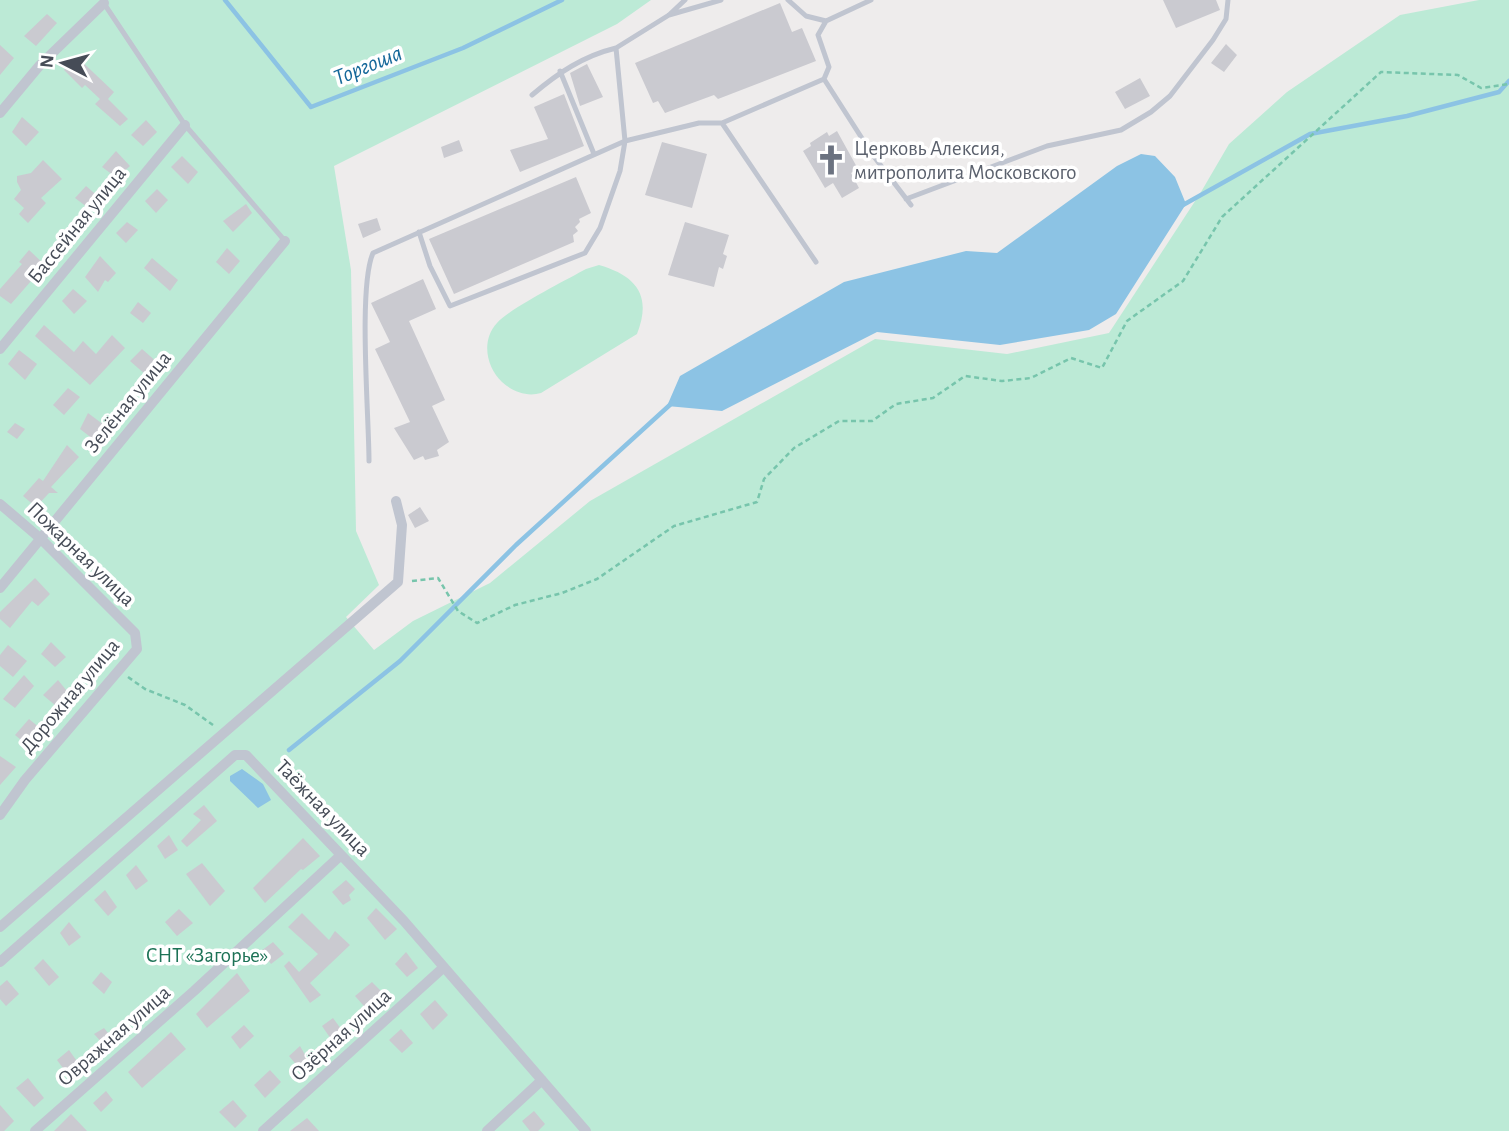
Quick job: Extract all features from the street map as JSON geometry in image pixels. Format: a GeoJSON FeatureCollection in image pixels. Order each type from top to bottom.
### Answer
{"type":"FeatureCollection","features":[{"type":"Feature","properties":{"kind":"street"},"geometry":{"type":"LineString","coordinates":[[0,113],[40,65],[103,2]]}},
{"type":"Feature","properties":{"kind":"street","name":"Бассейная улица"},"geometry":{"type":"LineString","coordinates":[[0,349],[185,125]]}},
{"type":"Feature","properties":{"kind":"street","name":"Зелёная улица"},"geometry":{"type":"LineString","coordinates":[[0,588],[285,241]]}},
{"type":"Feature","properties":{"kind":"street"},"geometry":{"type":"LineString","coordinates":[[0,927],[398,582],[402,525],[396,501]]}},
{"type":"Feature","properties":{"kind":"street","name":"Пожарная улица"},"geometry":{"type":"LineString","coordinates":[[0,504],[41,540],[135,633]]}},
{"type":"Feature","properties":{"kind":"street","name":"Дорожная улица"},"geometry":{"type":"LineString","coordinates":[[0,815],[25,780],[137,649],[135,633]]}},
{"type":"Feature","properties":{"kind":"street","name":"Таёжная улица"},"geometry":{"type":"LineString","coordinates":[[0,962],[235,755],[246,755],[444,967],[586,1131]]}},
{"type":"Feature","properties":{"kind":"street","name":"Овражная улица"},"geometry":{"type":"LineString","coordinates":[[35,1131],[341,855]]}},
{"type":"Feature","properties":{"kind":"street","name":"Озёрная улица"},"geometry":{"type":"LineString","coordinates":[[263,1131],[444,967]]}},
{"type":"Feature","properties":{"kind":"street"},"geometry":{"type":"LineString","coordinates":[[487,1131],[542,1080]]}},
{"type":"Feature","properties":{"kind":"lane"},"geometry":{"type":"LineString","coordinates":[[532,96],[560,71],[597,52],[616,48],[669,15],[685,0]]}},
{"type":"Feature","properties":{"kind":"lane"},"geometry":{"type":"LineString","coordinates":[[669,15],[721,0]]}},
{"type":"Feature","properties":{"kind":"lane"},"geometry":{"type":"LineString","coordinates":[[788,0],[806,16],[827,22]]}},
{"type":"Feature","properties":{"kind":"lane"},"geometry":{"type":"LineString","coordinates":[[369,461],[369,263],[373,253],[625,141],[699,123],[722,123],[824,79],[828,67],[818,35],[827,22],[871,0]]}},
{"type":"Feature","properties":{"kind":"lane"},"geometry":{"type":"LineString","coordinates":[[906,199],[1047,146],[1121,130],[1151,112],[1170,96],[1213,40],[1226,19],[1228,0]]}},
{"type":"Feature","properties":{"kind":"lane"},"geometry":{"type":"LineString","coordinates":[[103,2],[185,125],[285,241]]}},
{"type":"Feature","properties":{"kind":"lane"},"geometry":{"type":"LineString","coordinates":[[419,232],[430,266],[450,306],[586,253],[600,228],[620,171],[625,141],[616,48]]}},
{"type":"Feature","properties":{"kind":"lane"},"geometry":{"type":"LineString","coordinates":[[560,71],[594,154]]}},
{"type":"Feature","properties":{"kind":"lane"},"geometry":{"type":"LineString","coordinates":[[824,79],[872,154],[911,205]]}},
{"type":"Feature","properties":{"kind":"lane"},"geometry":{"type":"LineString","coordinates":[[722,123],[816,262]]}},
{"type":"Feature","properties":{"kind":"path"},"geometry":{"type":"LineString","coordinates":[[398,582],[438,578],[458,611],[477,623],[515,605],[562,593],[597,579],[674,526],[757,502],[764,479],[794,449],[839,421],[872,421],[896,404],[933,398],[965,376],[1002,381],[1031,378],[1071,359],[1102,368],[1127,321],[1183,281],[1222,217],[1381,72],[1458,75],[1481,88],[1509,84]]}},
{"type":"Feature","properties":{"kind":"path"},"geometry":{"type":"LineString","coordinates":[[120,671],[145,689],[185,705],[224,733]]}},
{"type":"Feature","properties":{"kind":"green space","name":"СНТ «Загорье»"},"geometry":{"type":"Polygon","coordinates":[[[0,0],[651,0],[617,24],[334,166],[351,270],[356,531],[379,585],[346,617],[374,650],[413,621],[490,583],[590,501],[875,339],[1007,354],[1109,333],[1229,144],[1287,92],[1400,15],[1479,0],[1509,0],[1509,1131],[0,1131],[0,0]]]}},
{"type":"Feature","properties":{"kind":"green space"},"geometry":{"type":"Polygon","coordinates":[[[599,265],[623,275],[638,289],[643,309],[637,334],[541,393],[525,394],[506,386],[489,361],[487,345],[497,323],[538,295],[586,269],[599,265]]]}},
{"type":"Feature","properties":{"kind":"water"},"geometry":{"type":"Polygon","coordinates":[[[1141,154],[1155,156],[1175,177],[1186,204],[1116,314],[1089,330],[1000,345],[877,332],[722,411],[667,406],[680,376],[844,282],[966,251],[997,253],[1117,166],[1141,154]]]}},
{"type":"Feature","properties":{"kind":"water"},"geometry":{"type":"Polygon","coordinates":[[[242,769],[263,784],[271,800],[258,808],[230,781],[230,776],[242,769]]]}},
{"type":"Feature","properties":{"kind":"building"},"geometry":{"type":"Polygon","coordinates":[[[1163,0],[1216,0],[1220,10],[1176,28],[1163,0]]]}},
{"type":"Feature","properties":{"kind":"building"},"geometry":{"type":"Polygon","coordinates":[[[780,3],[792,32],[802,28],[816,61],[718,99],[714,95],[665,113],[658,101],[653,103],[635,63],[780,3]]]}},
{"type":"Feature","properties":{"kind":"building"},"geometry":{"type":"Polygon","coordinates":[[[47,14],[57,23],[36,46],[24,36],[47,14]]]}},
{"type":"Feature","properties":{"kind":"building"},"geometry":{"type":"Polygon","coordinates":[[[1226,44],[1237,55],[1224,72],[1211,63],[1226,44]]]}},
{"type":"Feature","properties":{"kind":"building"},"geometry":{"type":"Polygon","coordinates":[[[0,45],[14,58],[0,75],[0,45]]]}},
{"type":"Feature","properties":{"kind":"building"},"geometry":{"type":"Polygon","coordinates":[[[76,56],[114,92],[108,99],[128,119],[120,126],[95,104],[100,99],[85,85],[82,88],[64,70],[76,56]]]}},
{"type":"Feature","properties":{"kind":"building"},"geometry":{"type":"Polygon","coordinates":[[[587,64],[603,97],[580,106],[570,73],[587,64]]]}},
{"type":"Feature","properties":{"kind":"building"},"geometry":{"type":"Polygon","coordinates":[[[1140,78],[1150,96],[1125,109],[1115,92],[1140,78]]]}},
{"type":"Feature","properties":{"kind":"building"},"geometry":{"type":"Polygon","coordinates":[[[564,94],[584,146],[520,172],[510,150],[548,139],[534,107],[564,94]]]}},
{"type":"Feature","properties":{"kind":"building"},"geometry":{"type":"Polygon","coordinates":[[[22,117],[39,132],[26,146],[12,132],[22,117]]]}},
{"type":"Feature","properties":{"kind":"building"},"geometry":{"type":"Polygon","coordinates":[[[146,120],[157,132],[143,146],[131,135],[146,120]]]}},
{"type":"Feature","properties":{"kind":"building","name":"Церковь Алексия, митрополита Московского"},"geometry":{"type":"Polygon","coordinates":[[[837,131],[858,169],[851,173],[859,188],[842,198],[833,183],[825,188],[803,151],[827,132],[829,136],[837,131]]]}},
{"type":"Feature","properties":{"kind":"building"},"geometry":{"type":"Polygon","coordinates":[[[459,140],[463,151],[444,158],[441,147],[459,140]]]}},
{"type":"Feature","properties":{"kind":"building"},"geometry":{"type":"Polygon","coordinates":[[[662,142],[707,154],[692,208],[645,195],[662,142]]]}},
{"type":"Feature","properties":{"kind":"building"},"geometry":{"type":"Polygon","coordinates":[[[116,151],[130,166],[117,178],[102,167],[116,151]]]}},
{"type":"Feature","properties":{"kind":"building"},"geometry":{"type":"Polygon","coordinates":[[[182,156],[198,172],[188,184],[171,167],[182,156]]]}},
{"type":"Feature","properties":{"kind":"building"},"geometry":{"type":"Polygon","coordinates":[[[43,160],[62,179],[41,198],[46,203],[28,223],[19,214],[24,208],[14,199],[21,190],[17,176],[31,173],[43,160]]]}},
{"type":"Feature","properties":{"kind":"building"},"geometry":{"type":"Polygon","coordinates":[[[576,177],[591,213],[579,219],[580,222],[575,227],[578,231],[573,235],[574,242],[454,294],[429,239],[576,177]]]}},
{"type":"Feature","properties":{"kind":"building"},"geometry":{"type":"Polygon","coordinates":[[[86,186],[100,198],[91,210],[75,198],[86,186]]]}},
{"type":"Feature","properties":{"kind":"building"},"geometry":{"type":"Polygon","coordinates":[[[157,189],[168,200],[156,213],[145,201],[157,189]]]}},
{"type":"Feature","properties":{"kind":"building"},"geometry":{"type":"Polygon","coordinates":[[[246,204],[252,213],[233,232],[223,221],[246,204]]]}},
{"type":"Feature","properties":{"kind":"building"},"geometry":{"type":"Polygon","coordinates":[[[377,218],[381,230],[363,238],[358,224],[377,218]]]}},
{"type":"Feature","properties":{"kind":"building"},"geometry":{"type":"Polygon","coordinates":[[[127,222],[138,230],[126,243],[116,233],[127,222]]]}},
{"type":"Feature","properties":{"kind":"building"},"geometry":{"type":"Polygon","coordinates":[[[685,222],[729,235],[723,254],[727,256],[723,269],[719,267],[714,287],[668,275],[685,222]]]}},
{"type":"Feature","properties":{"kind":"building"},"geometry":{"type":"Polygon","coordinates":[[[227,248],[240,261],[229,274],[216,262],[227,248]]]}},
{"type":"Feature","properties":{"kind":"building"},"geometry":{"type":"Polygon","coordinates":[[[29,250],[45,265],[11,304],[0,296],[0,289],[22,264],[19,262],[29,250]]]}},
{"type":"Feature","properties":{"kind":"building"},"geometry":{"type":"Polygon","coordinates":[[[100,256],[116,273],[108,282],[105,280],[98,292],[85,277],[100,256]]]}},
{"type":"Feature","properties":{"kind":"building"},"geometry":{"type":"Polygon","coordinates":[[[152,258],[178,280],[170,291],[144,268],[152,258]]]}},
{"type":"Feature","properties":{"kind":"building"},"geometry":{"type":"Polygon","coordinates":[[[423,279],[436,309],[409,321],[445,400],[432,406],[449,442],[437,450],[439,456],[425,460],[423,456],[414,460],[394,428],[410,422],[375,349],[390,342],[371,303],[423,279]]]}},
{"type":"Feature","properties":{"kind":"building"},"geometry":{"type":"Polygon","coordinates":[[[73,289],[87,301],[74,314],[62,301],[73,289]]]}},
{"type":"Feature","properties":{"kind":"building"},"geometry":{"type":"Polygon","coordinates":[[[138,302],[151,313],[143,323],[130,313],[138,302]]]}},
{"type":"Feature","properties":{"kind":"building"},"geometry":{"type":"Polygon","coordinates":[[[44,325],[74,352],[83,341],[96,354],[112,335],[125,348],[90,385],[35,336],[44,325]]]}},
{"type":"Feature","properties":{"kind":"building"},"geometry":{"type":"Polygon","coordinates":[[[142,349],[158,363],[146,375],[130,361],[142,349]]]}},
{"type":"Feature","properties":{"kind":"building"},"geometry":{"type":"Polygon","coordinates":[[[19,350],[37,364],[25,380],[8,364],[19,350]]]}},
{"type":"Feature","properties":{"kind":"building"},"geometry":{"type":"Polygon","coordinates":[[[68,388],[80,397],[64,415],[53,405],[68,388]]]}},
{"type":"Feature","properties":{"kind":"building"},"geometry":{"type":"Polygon","coordinates":[[[88,413],[104,425],[93,439],[80,429],[88,413]]]}},
{"type":"Feature","properties":{"kind":"building"},"geometry":{"type":"Polygon","coordinates":[[[15,423],[25,429],[17,439],[7,432],[15,423]]]}},
{"type":"Feature","properties":{"kind":"building"},"geometry":{"type":"Polygon","coordinates":[[[67,445],[79,457],[51,487],[58,493],[49,493],[36,507],[23,496],[39,478],[43,481],[67,445]]]}},
{"type":"Feature","properties":{"kind":"building"},"geometry":{"type":"Polygon","coordinates":[[[420,507],[429,521],[415,528],[408,515],[420,507]]]}},
{"type":"Feature","properties":{"kind":"building"},"geometry":{"type":"Polygon","coordinates":[[[35,578],[50,594],[38,606],[32,601],[10,628],[0,619],[0,612],[35,578]]]}},
{"type":"Feature","properties":{"kind":"building"},"geometry":{"type":"Polygon","coordinates":[[[51,642],[66,657],[55,667],[41,654],[51,642]]]}},
{"type":"Feature","properties":{"kind":"building"},"geometry":{"type":"Polygon","coordinates":[[[8,645],[27,661],[13,677],[0,666],[0,655],[8,645]]]}},
{"type":"Feature","properties":{"kind":"building"},"geometry":{"type":"Polygon","coordinates":[[[24,675],[34,686],[15,708],[3,699],[24,675]]]}},
{"type":"Feature","properties":{"kind":"building"},"geometry":{"type":"Polygon","coordinates":[[[58,680],[75,701],[63,712],[43,695],[58,680]]]}},
{"type":"Feature","properties":{"kind":"building"},"geometry":{"type":"Polygon","coordinates":[[[29,719],[46,733],[31,748],[15,735],[29,719]]]}},
{"type":"Feature","properties":{"kind":"building"},"geometry":{"type":"Polygon","coordinates":[[[0,756],[16,767],[0,785],[0,756]]]}},
{"type":"Feature","properties":{"kind":"building"},"geometry":{"type":"Polygon","coordinates":[[[204,805],[217,821],[187,847],[181,841],[201,820],[193,814],[204,805]]]}},
{"type":"Feature","properties":{"kind":"building"},"geometry":{"type":"Polygon","coordinates":[[[169,835],[178,850],[165,859],[157,846],[169,835]]]}},
{"type":"Feature","properties":{"kind":"building"},"geometry":{"type":"Polygon","coordinates":[[[303,838],[320,856],[301,869],[265,903],[253,888],[303,838]]]}},
{"type":"Feature","properties":{"kind":"building"},"geometry":{"type":"Polygon","coordinates":[[[202,863],[225,891],[210,906],[186,874],[202,863]]]}},
{"type":"Feature","properties":{"kind":"building"},"geometry":{"type":"Polygon","coordinates":[[[136,865],[148,881],[136,890],[126,875],[136,865]]]}},
{"type":"Feature","properties":{"kind":"building"},"geometry":{"type":"Polygon","coordinates":[[[346,880],[355,889],[349,895],[351,900],[343,905],[332,892],[346,880]]]}},
{"type":"Feature","properties":{"kind":"building"},"geometry":{"type":"Polygon","coordinates":[[[105,890],[117,907],[108,916],[94,900],[105,890]]]}},
{"type":"Feature","properties":{"kind":"building"},"geometry":{"type":"Polygon","coordinates":[[[376,908],[397,929],[385,940],[367,918],[376,908]]]}},
{"type":"Feature","properties":{"kind":"building"},"geometry":{"type":"Polygon","coordinates":[[[179,909],[193,923],[177,936],[165,922],[179,909]]]}},
{"type":"Feature","properties":{"kind":"building"},"geometry":{"type":"Polygon","coordinates":[[[302,913],[329,940],[335,931],[350,945],[310,983],[321,995],[310,1003],[284,966],[289,961],[299,972],[318,954],[288,927],[302,913]]]}},
{"type":"Feature","properties":{"kind":"building"},"geometry":{"type":"Polygon","coordinates":[[[69,922],[81,937],[69,946],[60,933],[69,922]]]}},
{"type":"Feature","properties":{"kind":"building"},"geometry":{"type":"Polygon","coordinates":[[[273,942],[284,954],[271,964],[261,951],[273,942]]]}},
{"type":"Feature","properties":{"kind":"building"},"geometry":{"type":"Polygon","coordinates":[[[406,952],[418,968],[407,977],[395,964],[406,952]]]}},
{"type":"Feature","properties":{"kind":"building"},"geometry":{"type":"Polygon","coordinates":[[[43,959],[59,977],[49,986],[34,968],[43,959]]]}},
{"type":"Feature","properties":{"kind":"building"},"geometry":{"type":"Polygon","coordinates":[[[101,972],[112,982],[104,994],[92,983],[101,972]]]}},
{"type":"Feature","properties":{"kind":"building"},"geometry":{"type":"Polygon","coordinates":[[[237,973],[250,991],[207,1028],[196,1014],[237,973]]]}},
{"type":"Feature","properties":{"kind":"building"},"geometry":{"type":"Polygon","coordinates":[[[7,980],[19,994],[6,1006],[0,999],[0,986],[7,980]]]}},
{"type":"Feature","properties":{"kind":"building"},"geometry":{"type":"Polygon","coordinates":[[[372,982],[387,997],[371,1014],[355,996],[372,982]]]}},
{"type":"Feature","properties":{"kind":"building"},"geometry":{"type":"Polygon","coordinates":[[[435,1000],[448,1015],[433,1030],[420,1014],[435,1000]]]}},
{"type":"Feature","properties":{"kind":"building"},"geometry":{"type":"Polygon","coordinates":[[[333,1018],[344,1033],[333,1042],[322,1026],[333,1018]]]}},
{"type":"Feature","properties":{"kind":"building"},"geometry":{"type":"Polygon","coordinates":[[[244,1025],[254,1036],[240,1049],[231,1037],[244,1025]]]}},
{"type":"Feature","properties":{"kind":"building"},"geometry":{"type":"Polygon","coordinates":[[[104,1028],[112,1038],[104,1045],[94,1034],[104,1028]]]}},
{"type":"Feature","properties":{"kind":"building"},"geometry":{"type":"Polygon","coordinates":[[[401,1029],[413,1043],[402,1053],[389,1040],[401,1029]]]}},
{"type":"Feature","properties":{"kind":"building"},"geometry":{"type":"Polygon","coordinates":[[[171,1032],[186,1049],[142,1088],[128,1072],[171,1032]]]}},
{"type":"Feature","properties":{"kind":"building"},"geometry":{"type":"Polygon","coordinates":[[[300,1046],[308,1060],[299,1068],[289,1056],[300,1046]]]}},
{"type":"Feature","properties":{"kind":"building"},"geometry":{"type":"Polygon","coordinates":[[[69,1050],[79,1064],[68,1075],[57,1060],[69,1050]]]}},
{"type":"Feature","properties":{"kind":"building"},"geometry":{"type":"Polygon","coordinates":[[[270,1070],[281,1082],[265,1098],[254,1085],[270,1070]]]}},
{"type":"Feature","properties":{"kind":"building"},"geometry":{"type":"Polygon","coordinates":[[[28,1078],[44,1098],[34,1107],[16,1088],[28,1078]]]}},
{"type":"Feature","properties":{"kind":"building"},"geometry":{"type":"Polygon","coordinates":[[[106,1091],[113,1100],[101,1112],[93,1103],[106,1091]]]}},
{"type":"Feature","properties":{"kind":"building"},"geometry":{"type":"Polygon","coordinates":[[[233,1100],[247,1116],[235,1128],[219,1112],[233,1100]]]}},
{"type":"Feature","properties":{"kind":"building"},"geometry":{"type":"Polygon","coordinates":[[[0,1105],[14,1121],[4,1131],[0,1131],[0,1105]]]}},
{"type":"Feature","properties":{"kind":"building"},"geometry":{"type":"Polygon","coordinates":[[[534,1111],[545,1124],[538,1131],[530,1131],[522,1121],[534,1111]]]}},
{"type":"Feature","properties":{"kind":"building"},"geometry":{"type":"Polygon","coordinates":[[[71,1114],[87,1131],[54,1131],[71,1114]]]}},
{"type":"Feature","properties":{"kind":"building"},"geometry":{"type":"Polygon","coordinates":[[[307,1118],[319,1131],[290,1131],[307,1118]]]}},
{"type":"Feature","properties":{"kind":"waterway","name":"Торгоша"},"geometry":{"type":"LineString","coordinates":[[225,0],[311,107],[463,48],[562,0]]}},
{"type":"Feature","properties":{"kind":"waterway"},"geometry":{"type":"LineString","coordinates":[[1183,205],[1310,134],[1407,116],[1499,92],[1509,81]]}},
{"type":"Feature","properties":{"kind":"waterway"},"geometry":{"type":"LineString","coordinates":[[289,750],[400,661],[516,545],[672,403]]}},
{"type":"Feature","properties":{"kind":"place","name":"Церковь Алексия, митрополита Московского"},"geometry":{"type":"Point","coordinates":[831,160]}}]}
